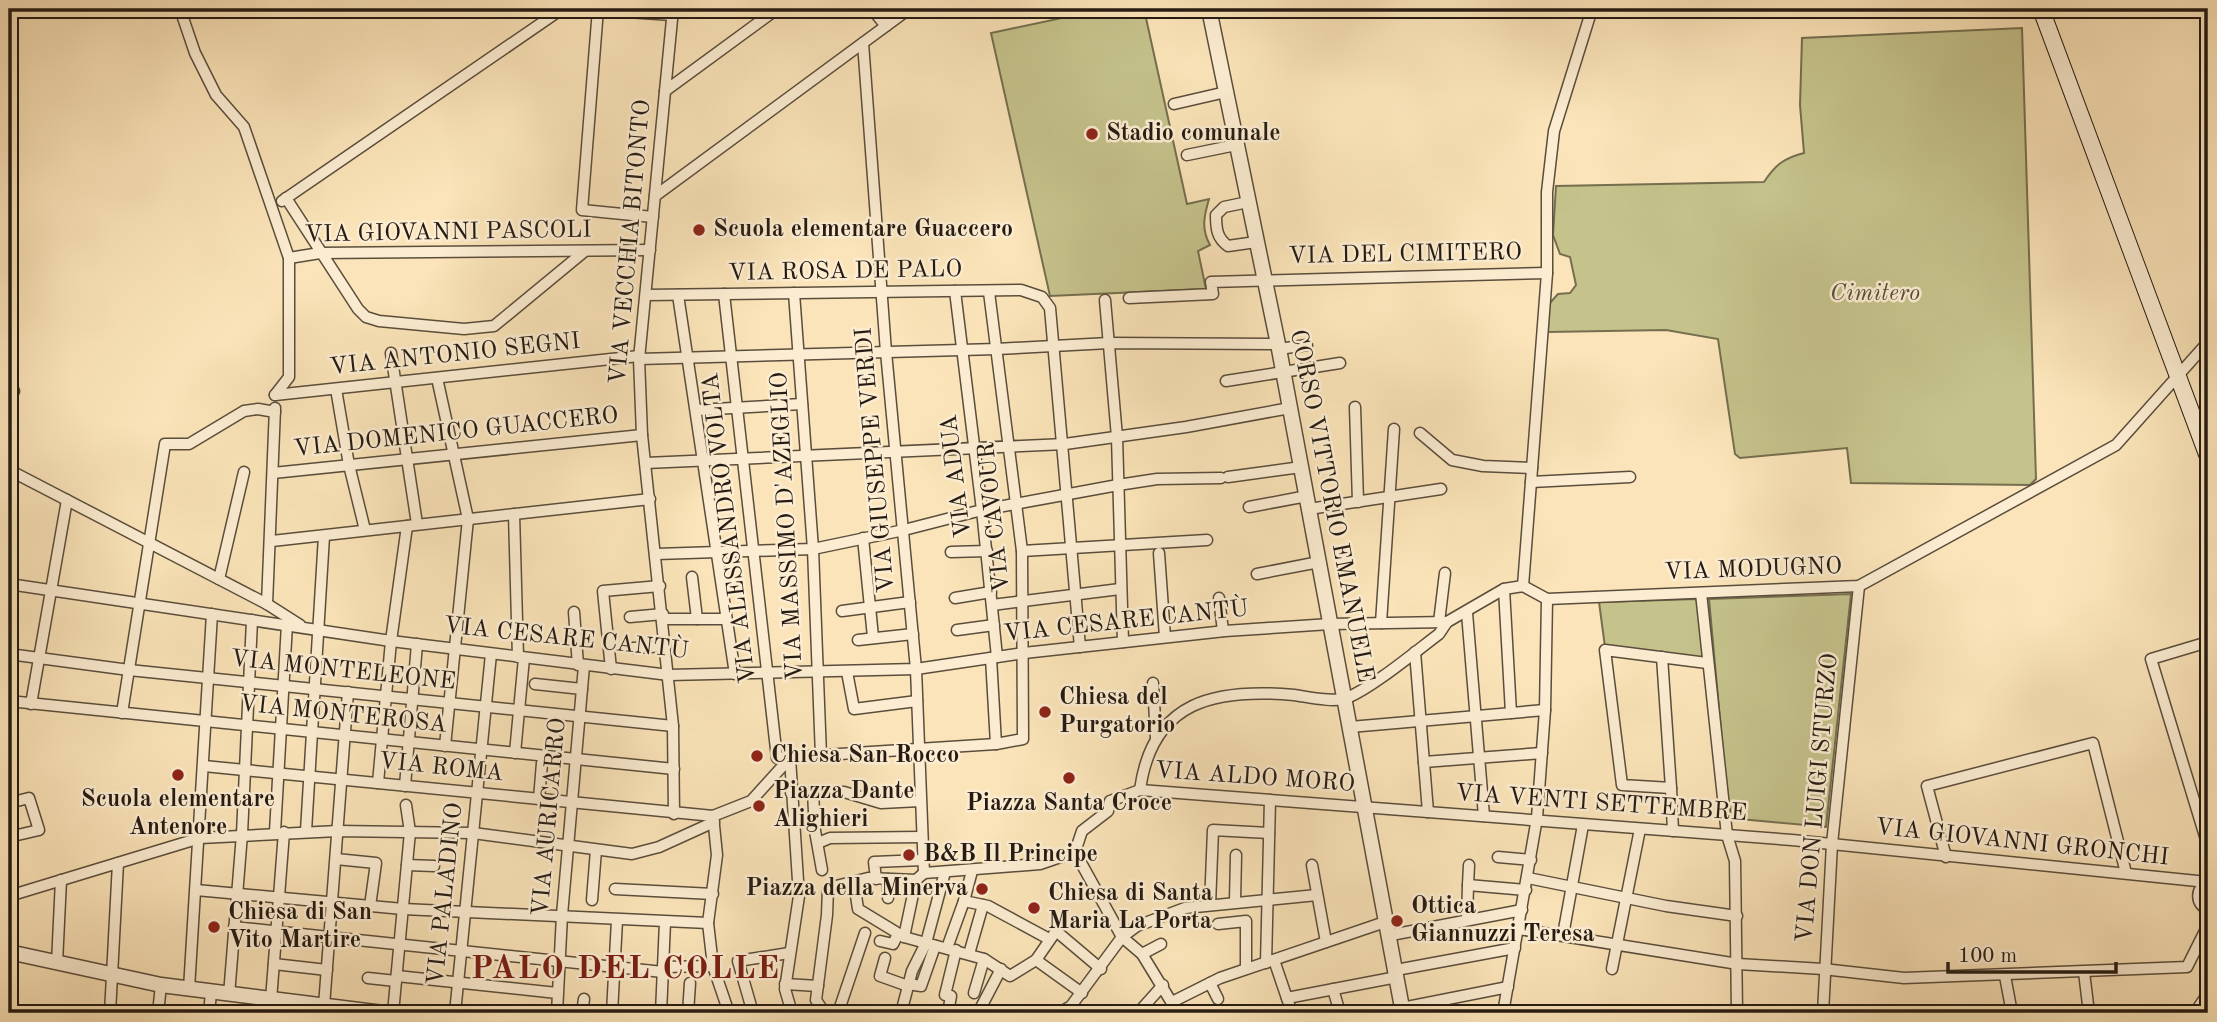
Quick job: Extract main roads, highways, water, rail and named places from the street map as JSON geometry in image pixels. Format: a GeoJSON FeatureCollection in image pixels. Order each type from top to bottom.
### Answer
{"type":"FeatureCollection","features":[{"type":"Feature","properties":{"kind":"main road"},"geometry":{"type":"LineString","coordinates":[[2041,9],[2208,457]]}},
{"type":"Feature","properties":{"kind":"place","name":"Stadio comunale"},"geometry":{"type":"Point","coordinates":[1092,134]}},
{"type":"Feature","properties":{"kind":"place","name":"Scuola elementare Guaccero"},"geometry":{"type":"Point","coordinates":[699,230]}},
{"type":"Feature","properties":{"kind":"place","name":"Chiesa del Purgatorio"},"geometry":{"type":"Point","coordinates":[1045,712]}},
{"type":"Feature","properties":{"kind":"place","name":"Chiesa San Rocco"},"geometry":{"type":"Point","coordinates":[757,756]}},
{"type":"Feature","properties":{"kind":"place","name":"Scuola elementare Antenore"},"geometry":{"type":"Point","coordinates":[178,775]}},
{"type":"Feature","properties":{"kind":"place","name":"Piazza Santa Croce"},"geometry":{"type":"Point","coordinates":[1069,778]}},
{"type":"Feature","properties":{"kind":"place","name":"Piazza Dante Alighieri"},"geometry":{"type":"Point","coordinates":[759,806]}},
{"type":"Feature","properties":{"kind":"place","name":"B&B Il Principe"},"geometry":{"type":"Point","coordinates":[909,855]}},
{"type":"Feature","properties":{"kind":"place","name":"Piazza della Minerva"},"geometry":{"type":"Point","coordinates":[982,889]}},
{"type":"Feature","properties":{"kind":"place","name":"Chiesa di Santa Maria La Porta"},"geometry":{"type":"Point","coordinates":[1034,908]}},
{"type":"Feature","properties":{"kind":"place","name":"Ottica Giannuzzi Teresa"},"geometry":{"type":"Point","coordinates":[1397,921]}},
{"type":"Feature","properties":{"kind":"place","name":"Chiesa di San Vito Martire"},"geometry":{"type":"Point","coordinates":[214,927]}},
{"type":"Feature","properties":{"kind":"district","name":"PALO DEL COLLE"},"geometry":{"type":"Point","coordinates":[626,970]}},
{"type":"Feature","properties":{"kind":"park label","name":"Cimitero"},"geometry":{"type":"Point","coordinates":[1875,294]}}]}
